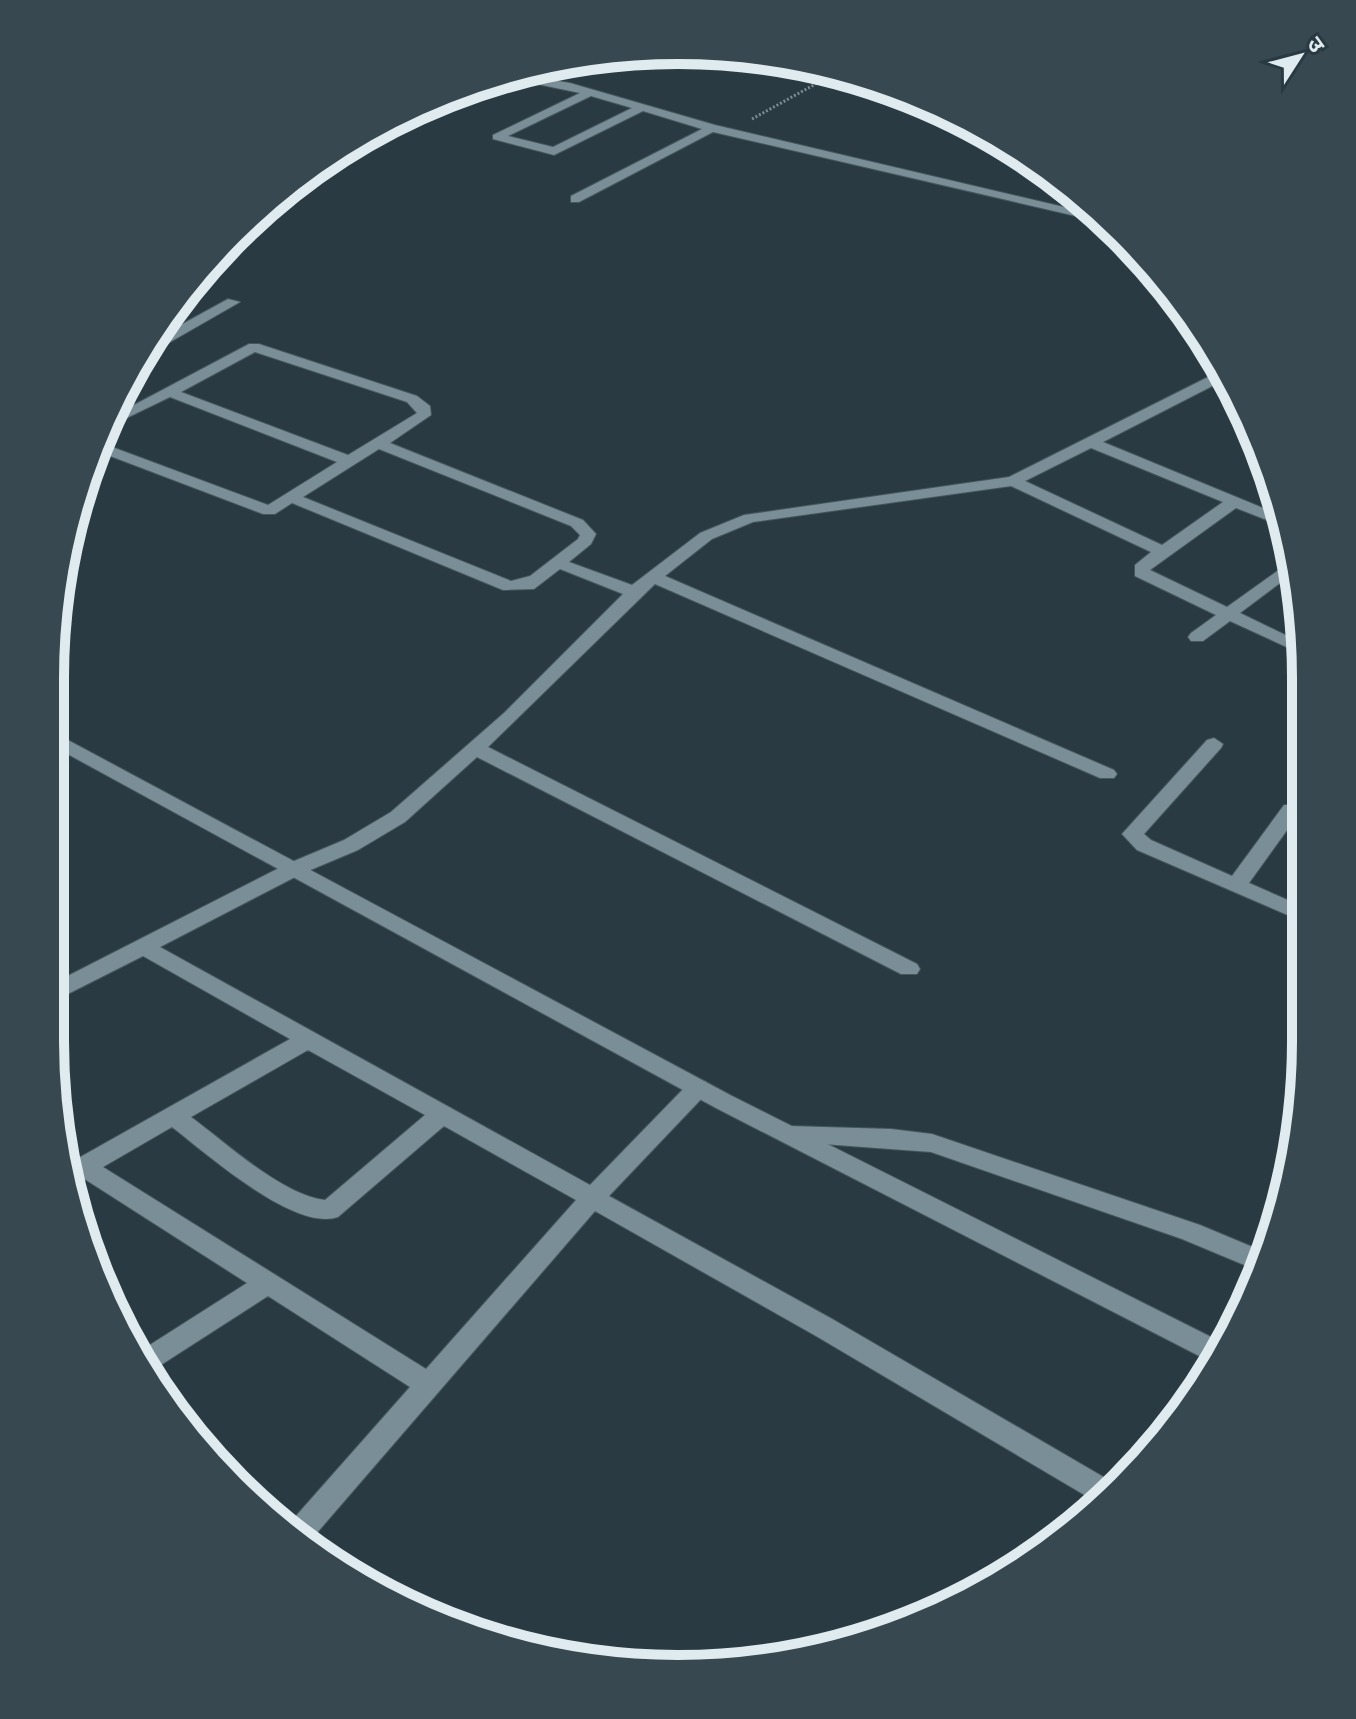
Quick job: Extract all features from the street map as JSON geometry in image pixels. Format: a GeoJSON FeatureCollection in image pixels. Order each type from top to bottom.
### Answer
{"type":"FeatureCollection","features":[{"type":"Feature","properties":{"kind":"street"},"geometry":{"type":"LineString","coordinates":[[535,81],[590,92],[712,128],[1082,215]]}},
{"type":"Feature","properties":{"kind":"street"},"geometry":{"type":"LineString","coordinates":[[590,92],[497,137],[554,151],[643,107]]}},
{"type":"Feature","properties":{"kind":"street"},"geometry":{"type":"LineString","coordinates":[[575,199],[712,128]]}},
{"type":"Feature","properties":{"kind":"street"},"geometry":{"type":"LineString","coordinates":[[166,339],[233,302]]}},
{"type":"Feature","properties":{"kind":"street"},"geometry":{"type":"LineString","coordinates":[[174,328],[181,331]]}},
{"type":"Feature","properties":{"kind":"street"},"geometry":{"type":"LineString","coordinates":[[108,451],[260,510],[278,508],[424,415],[423,405],[266,348],[246,349],[123,416]]}},
{"type":"Feature","properties":{"kind":"street"},"geometry":{"type":"LineString","coordinates":[[64,986],[294,869],[351,845],[387,824],[475,748],[634,592],[706,536],[750,518],[1013,481],[1214,379]]}},
{"type":"Feature","properties":{"kind":"street"},"geometry":{"type":"LineString","coordinates":[[166,391],[351,462]]}},
{"type":"Feature","properties":{"kind":"street"},"geometry":{"type":"LineString","coordinates":[[1093,443],[1270,516]]}},
{"type":"Feature","properties":{"kind":"street"},"geometry":{"type":"LineString","coordinates":[[293,498],[509,586],[528,585],[585,541],[588,534],[584,527],[379,444]]}},
{"type":"Feature","properties":{"kind":"street"},"geometry":{"type":"LineString","coordinates":[[1013,481],[1162,551]]}},
{"type":"Feature","properties":{"kind":"street"},"geometry":{"type":"LineString","coordinates":[[1235,501],[1143,565],[1141,572],[1291,644]]}},
{"type":"Feature","properties":{"kind":"street"},"geometry":{"type":"LineString","coordinates":[[558,563],[634,592]]}},
{"type":"Feature","properties":{"kind":"street"},"geometry":{"type":"LineString","coordinates":[[1197,637],[1283,573]]}},
{"type":"Feature","properties":{"kind":"street"},"geometry":{"type":"LineString","coordinates":[[652,576],[1107,774]]}},
{"type":"Feature","properties":{"kind":"street"},"geometry":{"type":"LineString","coordinates":[[64,744],[698,1088],[1210,1349]]}},
{"type":"Feature","properties":{"kind":"street"},"geometry":{"type":"LineString","coordinates":[[1214,744],[1132,834],[1144,845],[1292,910]]}},
{"type":"Feature","properties":{"kind":"street"},"geometry":{"type":"LineString","coordinates":[[475,748],[909,969]]}},
{"type":"Feature","properties":{"kind":"street"},"geometry":{"type":"LineString","coordinates":[[1237,884],[1291,810]]}},
{"type":"Feature","properties":{"kind":"street"},"geometry":{"type":"LineString","coordinates":[[143,947],[593,1197],[1098,1489]]}},
{"type":"Feature","properties":{"kind":"street"},"geometry":{"type":"LineString","coordinates":[[78,1170],[309,1039]]}},
{"type":"Feature","properties":{"kind":"street"},"geometry":{"type":"LineString","coordinates":[[304,1528],[593,1197],[698,1088]]}},
{"type":"Feature","properties":{"kind":"street"},"geometry":{"type":"LineString","coordinates":[[173,1116],[293,1201],[320,1211],[329,1210],[443,1113]]}},
{"type":"Feature","properties":{"kind":"street"},"geometry":{"type":"LineString","coordinates":[[790,1135],[891,1138],[932,1143],[1191,1232],[1252,1258]]}},
{"type":"Feature","properties":{"kind":"street"},"geometry":{"type":"LineString","coordinates":[[79,1173],[268,1283],[427,1384]]}},
{"type":"Feature","properties":{"kind":"street"},"geometry":{"type":"LineString","coordinates":[[152,1357],[268,1283]]}},
{"type":"Feature","properties":{"kind":"path"},"geometry":{"type":"LineString","coordinates":[[729,132],[821,81]]}}]}
